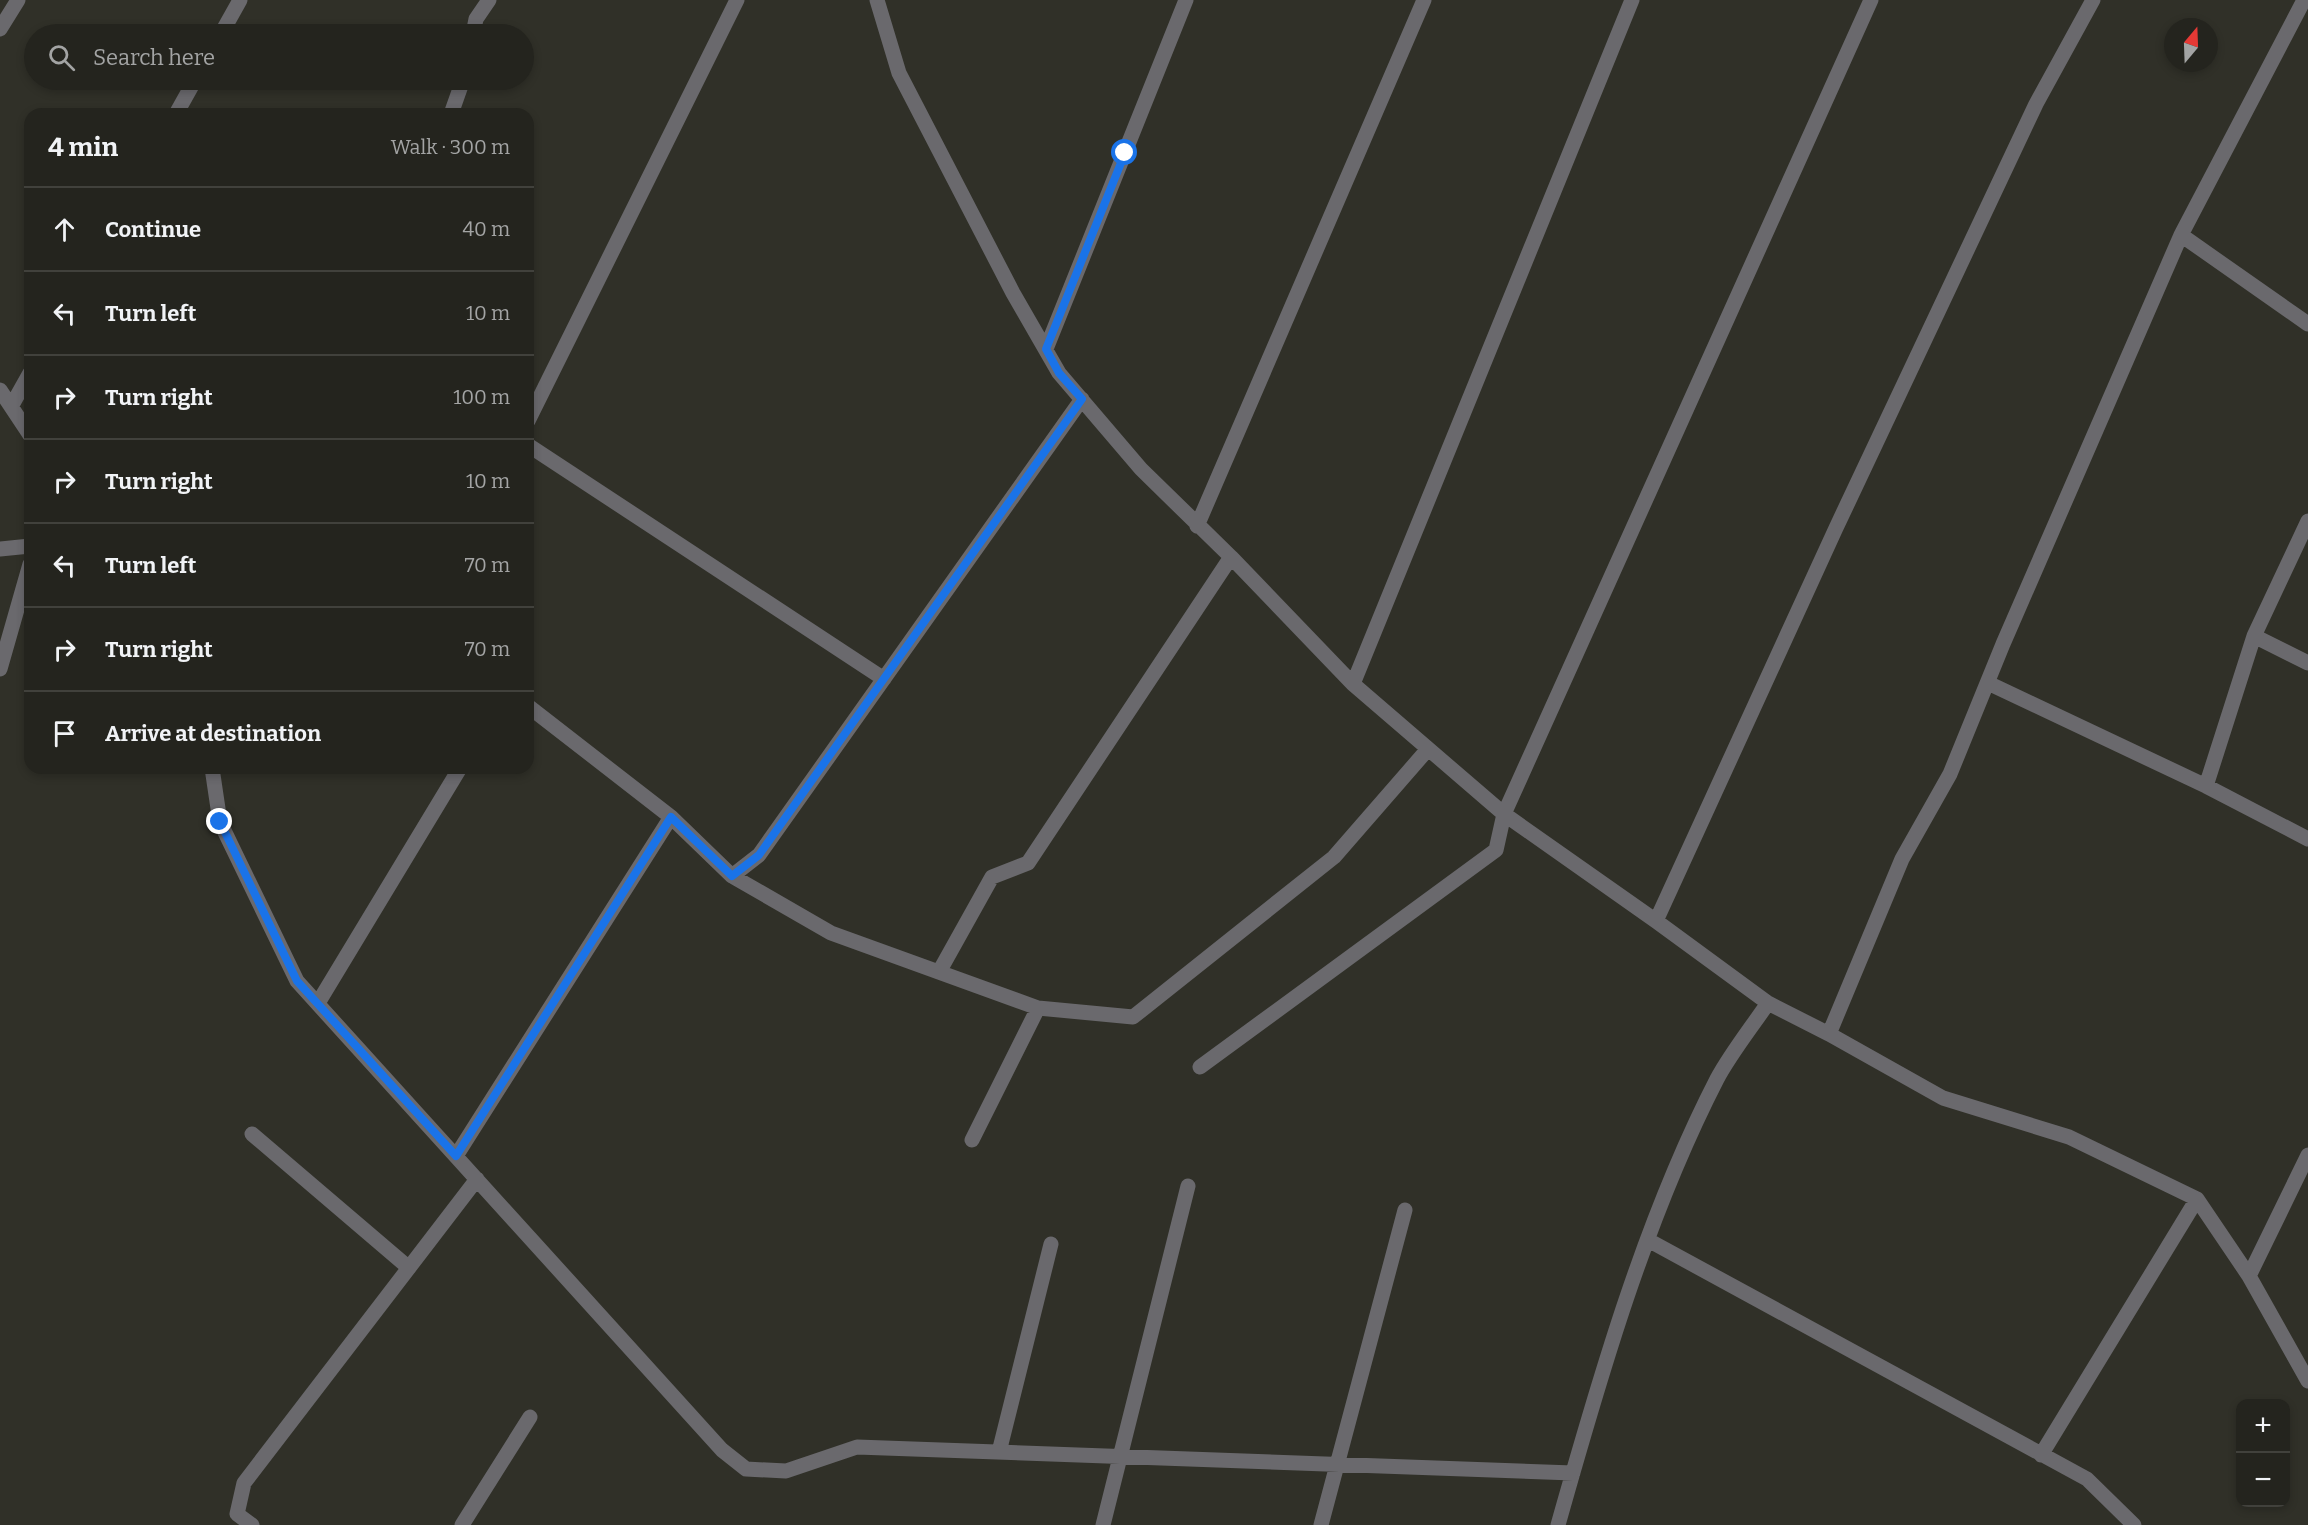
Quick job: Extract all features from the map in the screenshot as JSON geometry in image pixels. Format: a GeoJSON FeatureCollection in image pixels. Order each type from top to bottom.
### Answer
{"type":"FeatureCollection","features":[{"type":"Feature","properties":{"kind":"street"},"geometry":{"type":"LineString","coordinates":[[0,29],[18,0]]}},
{"type":"Feature","properties":{"kind":"street"},"geometry":{"type":"LineString","coordinates":[[226,24],[240,0]]}},
{"type":"Feature","properties":{"kind":"street"},"geometry":{"type":"LineString","coordinates":[[475,24],[489,0]]}},
{"type":"Feature","properties":{"kind":"street"},"geometry":{"type":"LineString","coordinates":[[534,409],[737,0]]}},
{"type":"Feature","properties":{"kind":"street"},"geometry":{"type":"LineString","coordinates":[[877,0],[899,73],[1013,293],[1059,373],[1141,469],[1231,557],[1353,684],[1504,814],[1768,1003],[1829,1034],[1943,1098],[2069,1137],[2198,1199],[2248,1276],[2308,1381]]}},
{"type":"Feature","properties":{"kind":"street"},"geometry":{"type":"LineString","coordinates":[[1046,349],[1186,0]]}},
{"type":"Feature","properties":{"kind":"street"},"geometry":{"type":"LineString","coordinates":[[1197,526],[1424,0]]}},
{"type":"Feature","properties":{"kind":"street"},"geometry":{"type":"LineString","coordinates":[[1353,684],[1632,0]]}},
{"type":"Feature","properties":{"kind":"street"},"geometry":{"type":"LineString","coordinates":[[1200,1067],[1496,850],[1504,814],[1871,0]]}},
{"type":"Feature","properties":{"kind":"street"},"geometry":{"type":"LineString","coordinates":[[1656,921],[1841,518],[2031,115],[2093,0]]}},
{"type":"Feature","properties":{"kind":"street"},"geometry":{"type":"LineString","coordinates":[[1829,1034],[1902,859],[1950,774],[2003,644],[2181,235],[2304,0]]}},
{"type":"Feature","properties":{"kind":"street"},"geometry":{"type":"LineString","coordinates":[[179,108],[189,90]]}},
{"type":"Feature","properties":{"kind":"street"},"geometry":{"type":"LineString","coordinates":[[453,108],[459,90]]}},
{"type":"Feature","properties":{"kind":"street"},"geometry":{"type":"LineString","coordinates":[[2181,235],[2308,324]]}},
{"type":"Feature","properties":{"kind":"street"},"geometry":{"type":"LineString","coordinates":[[12,405],[24,384]]}},
{"type":"Feature","properties":{"kind":"street"},"geometry":{"type":"LineString","coordinates":[[0,390],[24,425]]}},
{"type":"Feature","properties":{"kind":"street"},"geometry":{"type":"LineString","coordinates":[[732,876],[759,855],[1082,399]]}},
{"type":"Feature","properties":{"kind":"street"},"geometry":{"type":"LineString","coordinates":[[534,449],[884,679]]}},
{"type":"Feature","properties":{"kind":"street"},"geometry":{"type":"LineString","coordinates":[[2206,786],[2254,636],[2308,520]]}},
{"type":"Feature","properties":{"kind":"street"},"geometry":{"type":"LineString","coordinates":[[0,549],[24,547]]}},
{"type":"Feature","properties":{"kind":"street"},"geometry":{"type":"LineString","coordinates":[[939,972],[992,877],[1028,863],[1231,557]]}},
{"type":"Feature","properties":{"kind":"street"},"geometry":{"type":"LineString","coordinates":[[0,669],[24,585]]}},
{"type":"Feature","properties":{"kind":"street"},"geometry":{"type":"LineString","coordinates":[[2254,636],[2308,663]]}},
{"type":"Feature","properties":{"kind":"street"},"geometry":{"type":"LineString","coordinates":[[1988,683],[2206,786],[2308,839]]}},
{"type":"Feature","properties":{"kind":"street"},"geometry":{"type":"LineString","coordinates":[[534,711],[671,817],[732,876],[831,933],[1038,1008],[1133,1017],[1334,857],[1428,749]]}},
{"type":"Feature","properties":{"kind":"street"},"geometry":{"type":"LineString","coordinates":[[213,774],[220,822],[297,981],[722,1450],[746,1469],[786,1471],[857,1447],[1573,1473]]}},
{"type":"Feature","properties":{"kind":"street"},"geometry":{"type":"LineString","coordinates":[[318,1004],[456,774]]}},
{"type":"Feature","properties":{"kind":"street"},"geometry":{"type":"LineString","coordinates":[[456,1156],[671,817]]}},
{"type":"Feature","properties":{"kind":"street"},"geometry":{"type":"LineString","coordinates":[[1558,1525],[1632,1282],[1674,1171],[1718,1077],[1768,1003]]}},
{"type":"Feature","properties":{"kind":"street"},"geometry":{"type":"LineString","coordinates":[[972,1140],[1038,1008]]}},
{"type":"Feature","properties":{"kind":"street"},"geometry":{"type":"LineString","coordinates":[[252,1134],[409,1268]]}},
{"type":"Feature","properties":{"kind":"street"},"geometry":{"type":"LineString","coordinates":[[2248,1276],[2308,1155]]}},
{"type":"Feature","properties":{"kind":"street"},"geometry":{"type":"LineString","coordinates":[[252,1525],[237,1514],[244,1483],[477,1179]]}},
{"type":"Feature","properties":{"kind":"street"},"geometry":{"type":"LineString","coordinates":[[1103,1525],[1188,1186]]}},
{"type":"Feature","properties":{"kind":"street"},"geometry":{"type":"LineString","coordinates":[[2041,1455],[2198,1199]]}},
{"type":"Feature","properties":{"kind":"street"},"geometry":{"type":"LineString","coordinates":[[1321,1525],[1405,1210]]}},
{"type":"Feature","properties":{"kind":"street"},"geometry":{"type":"LineString","coordinates":[[1648,1240],[2086,1479],[2134,1525]]}},
{"type":"Feature","properties":{"kind":"street"},"geometry":{"type":"LineString","coordinates":[[999,1452],[1051,1244]]}},
{"type":"Feature","properties":{"kind":"street"},"geometry":{"type":"LineString","coordinates":[[462,1525],[530,1417]]}},
{"type":"Feature","properties":{"kind":"route"},"geometry":{"type":"LineString","coordinates":[[220,822],[297,981],[456,1156],[671,817],[732,876],[759,855],[1082,399],[1059,373],[1046,349],[1125,153]]}}]}
